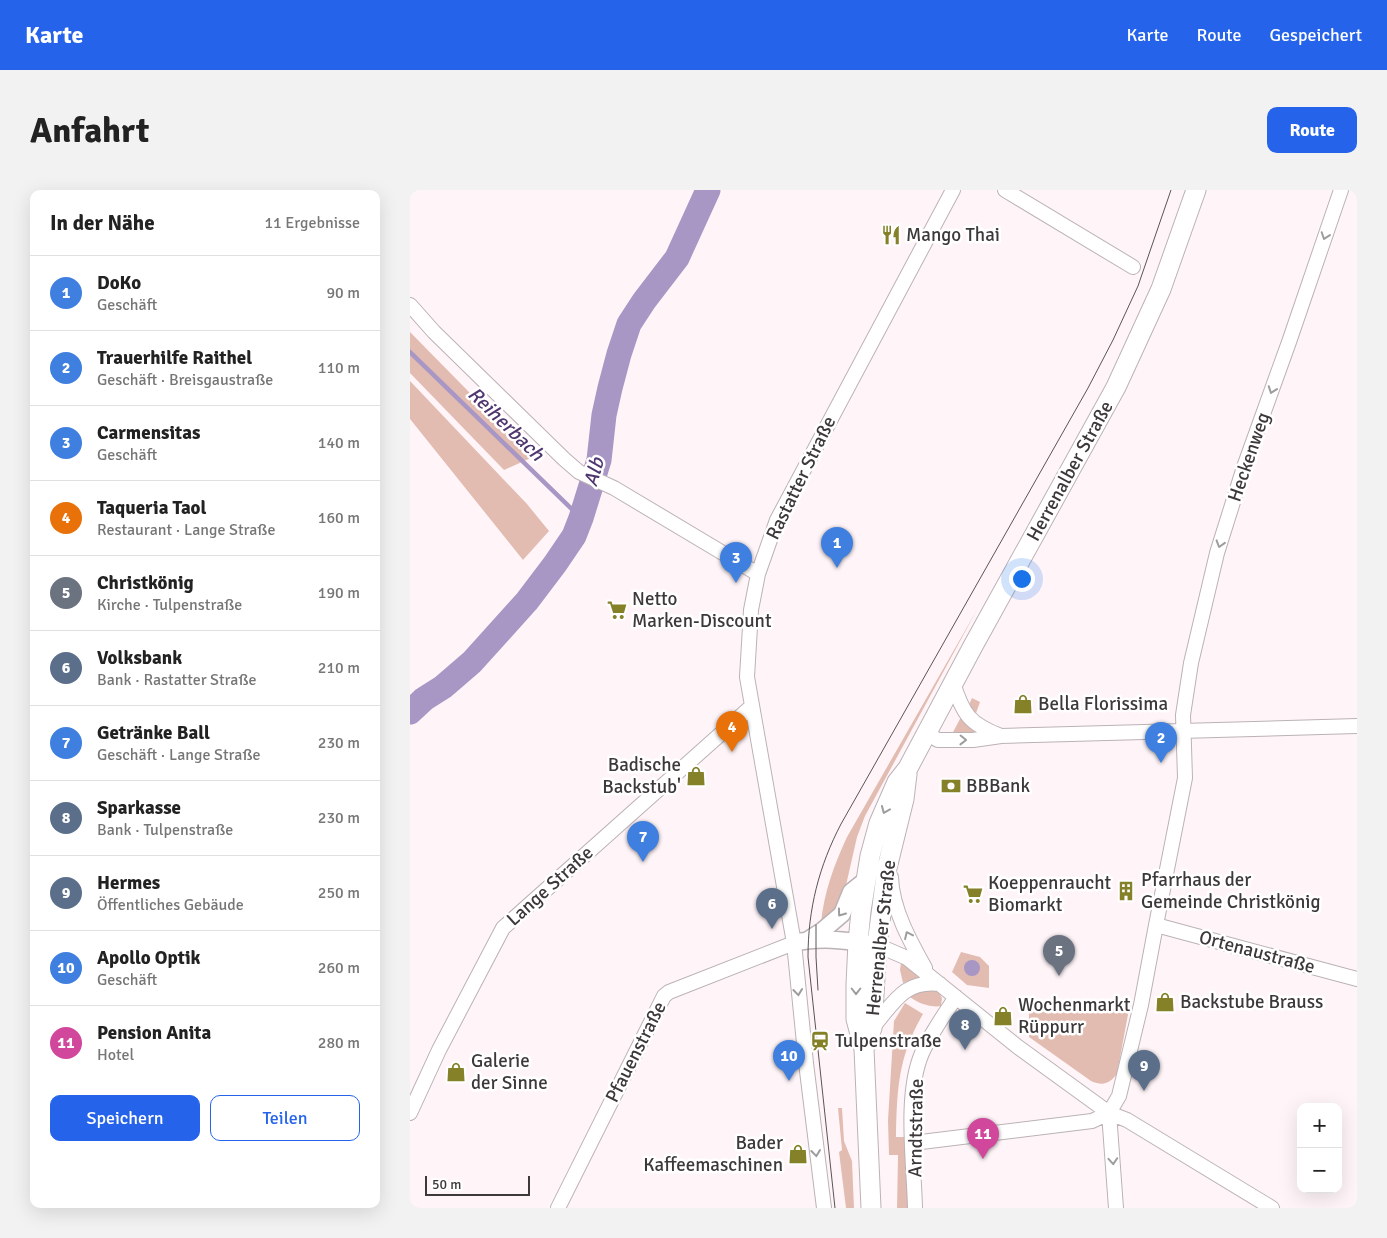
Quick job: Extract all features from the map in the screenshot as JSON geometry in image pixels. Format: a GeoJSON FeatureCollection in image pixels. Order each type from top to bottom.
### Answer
{"type":"FeatureCollection","features":[{"type":"Feature","properties":{"kind":"main road","name":"Herrenalber Straße"},"geometry":{"type":"LineString","coordinates":[[871,1208],[864,1049],[856,1019],[856,984],[858,942],[866,880],[879,823],[897,782],[908,768],[1121,378],[1161,289],[1196,190]]}},
{"type":"Feature","properties":{"kind":"main road","name":"Herrenalber Straße"},"geometry":{"type":"LineString","coordinates":[[864,1049],[872,1028],[877,945],[890,851],[904,799],[908,768]]}},
{"type":"Feature","properties":{"kind":"street","name":"Rastatter Straße"},"geometry":{"type":"LineString","coordinates":[[824,1208],[806,1063],[801,942],[747,676],[751,610],[758,574],[777,520],[953,190]]}},
{"type":"Feature","properties":{"kind":"street"},"geometry":{"type":"LineString","coordinates":[[1005,190],[1133,268]]}},
{"type":"Feature","properties":{"kind":"street","name":"Heckenweg"},"geometry":{"type":"LineString","coordinates":[[1110,1113],[1119,1096],[1156,925],[1184,778],[1183,715],[1193,651],[1217,553],[1244,466],[1341,190]]}},
{"type":"Feature","properties":{"kind":"street"},"geometry":{"type":"LineString","coordinates":[[410,305],[434,332],[578,472],[604,484],[758,574]]}},
{"type":"Feature","properties":{"kind":"street"},"geometry":{"type":"LineString","coordinates":[[953,683],[965,714],[985,730],[1001,736]]}},
{"type":"Feature","properties":{"kind":"street","name":"Lange Straße"},"geometry":{"type":"LineString","coordinates":[[410,1113],[439,1050],[503,928],[752,706]]}},
{"type":"Feature","properties":{"kind":"street"},"geometry":{"type":"LineString","coordinates":[[926,733],[938,740],[974,740],[1001,736],[1357,726]]}},
{"type":"Feature","properties":{"kind":"street"},"geometry":{"type":"LineString","coordinates":[[890,851],[893,894],[906,930],[927,974]]}},
{"type":"Feature","properties":{"kind":"street"},"geometry":{"type":"LineString","coordinates":[[801,942],[822,931],[842,914],[851,892],[866,880]]}},
{"type":"Feature","properties":{"kind":"street","name":"Ortenaustraße"},"geometry":{"type":"LineString","coordinates":[[1156,925],[1357,979]]}},
{"type":"Feature","properties":{"kind":"street"},"geometry":{"type":"LineString","coordinates":[[801,942],[831,939],[858,942],[877,945],[907,958],[1018,1047],[1110,1113],[1127,1120],[1272,1208]]}},
{"type":"Feature","properties":{"kind":"street","name":"Pfauenstraße"},"geometry":{"type":"LineString","coordinates":[[558,1208],[664,996],[669,992],[801,942]]}},
{"type":"Feature","properties":{"kind":"street"},"geometry":{"type":"LineString","coordinates":[[872,1028],[901,993],[920,984],[940,984]]}},
{"type":"Feature","properties":{"kind":"street","name":"Arndtstraße"},"geometry":{"type":"LineString","coordinates":[[915,1208],[913,1088],[918,1066],[928,1042],[956,997]]}},
{"type":"Feature","properties":{"kind":"street"},"geometry":{"type":"LineString","coordinates":[[913,1143],[1092,1121],[1110,1113]]}},
{"type":"Feature","properties":{"kind":"street"},"geometry":{"type":"LineString","coordinates":[[1110,1113],[1116,1208]]}},
{"type":"Feature","properties":{"kind":"shaded area"},"geometry":{"type":"Polygon","coordinates":[[[410,332],[533,457],[504,470],[410,373],[410,332]]]}},
{"type":"Feature","properties":{"kind":"shaded area"},"geometry":{"type":"Polygon","coordinates":[[[410,381],[527,504],[549,531],[523,560],[410,419],[410,381]]]}},
{"type":"Feature","properties":{"kind":"shaded area"},"geometry":{"type":"Polygon","coordinates":[[[978,608],[865,816],[857,837],[844,894],[834,913],[821,923],[824,900],[830,879],[847,837],[978,608]]]}},
{"type":"Feature","properties":{"kind":"shaded area"},"geometry":{"type":"Polygon","coordinates":[[[972,698],[980,702],[975,716],[968,707],[972,698]]]}},
{"type":"Feature","properties":{"kind":"shaded area"},"geometry":{"type":"Polygon","coordinates":[[[961,717],[979,734],[952,734],[961,717]]]}},
{"type":"Feature","properties":{"kind":"shaded area"},"geometry":{"type":"Polygon","coordinates":[[[961,952],[980,957],[989,966],[989,988],[967,985],[952,972],[961,952]]]}},
{"type":"Feature","properties":{"kind":"shaded area"},"geometry":{"type":"Polygon","coordinates":[[[969,960],[975,960],[980,965],[978,974],[969,976],[964,971],[964,965],[969,960]]]}},
{"type":"Feature","properties":{"kind":"shaded area"},"geometry":{"type":"Polygon","coordinates":[[[901,963],[916,973],[917,979],[903,983],[900,970],[901,963]]]}},
{"type":"Feature","properties":{"kind":"shaded area"},"geometry":{"type":"Polygon","coordinates":[[[925,988],[938,991],[942,998],[941,1006],[925,1004],[910,997],[915,992],[925,988]]]}},
{"type":"Feature","properties":{"kind":"shaded area"},"geometry":{"type":"Polygon","coordinates":[[[905,1003],[923,1014],[908,1045],[898,1088],[896,1137],[907,1137],[910,1208],[897,1208],[898,1155],[889,1155],[888,1120],[894,1021],[905,1003]]]}},
{"type":"Feature","properties":{"kind":"shaded area"},"geometry":{"type":"Polygon","coordinates":[[[1129,1009],[1117,1074],[1106,1083],[1091,1081],[1029,1037],[1029,1012],[1129,1009]]]}},
{"type":"Feature","properties":{"kind":"shaded area"},"geometry":{"type":"Polygon","coordinates":[[[838,1108],[842,1108],[844,1141],[852,1161],[854,1208],[846,1208],[839,1152],[842,1150],[838,1108]]]}},
{"type":"Feature","properties":{"kind":"waterway","name":"Alb"},"geometry":{"type":"LineString","coordinates":[[410,712],[472,662],[527,601],[574,536],[599,460],[604,415],[619,354],[629,324],[677,258],[708,190]]}},
{"type":"Feature","properties":{"kind":"waterway","name":"Reiherbach"},"geometry":{"type":"LineString","coordinates":[[410,352],[581,518]]}},
{"type":"Feature","properties":{"kind":"tram line"},"geometry":{"type":"LineString","coordinates":[[835,1208],[808,957],[810,922],[821,872],[841,824],[1088,388],[1113,340],[1138,286],[1171,190]]}},
{"type":"Feature","properties":{"kind":"tram line"},"geometry":{"type":"LineString","coordinates":[[816,925],[818,990]]}},
{"type":"Feature","properties":{"kind":"place","name":"Mango Thai"},"geometry":{"type":"Point","coordinates":[891,235]}},
{"type":"Feature","properties":{"kind":"place","name":"DoKo"},"geometry":{"type":"Point","coordinates":[837,568]}},
{"type":"Feature","properties":{"kind":"place","name":"Carmensitas"},"geometry":{"type":"Point","coordinates":[736,583]}},
{"type":"Feature","properties":{"kind":"place","name":"Netto Marken-Discount"},"geometry":{"type":"Point","coordinates":[617,610]}},
{"type":"Feature","properties":{"kind":"place","name":"Bella Florissima"},"geometry":{"type":"Point","coordinates":[1023,704]}},
{"type":"Feature","properties":{"kind":"place","name":"Taqueria Taol"},"geometry":{"type":"Point","coordinates":[732,752]}},
{"type":"Feature","properties":{"kind":"place","name":"Trauerhilfe Raithel"},"geometry":{"type":"Point","coordinates":[1161,763]}},
{"type":"Feature","properties":{"kind":"place","name":"Badische Backstub'"},"geometry":{"type":"Point","coordinates":[696,776]}},
{"type":"Feature","properties":{"kind":"place","name":"BBBank"},"geometry":{"type":"Point","coordinates":[951,786]}},
{"type":"Feature","properties":{"kind":"place","name":"Getränke Ball"},"geometry":{"type":"Point","coordinates":[643,862]}},
{"type":"Feature","properties":{"kind":"place","name":"Pfarrhaus der Gemeinde Christkönig"},"geometry":{"type":"Point","coordinates":[1126,891]}},
{"type":"Feature","properties":{"kind":"place","name":"Koeppenraucht Biomarkt"},"geometry":{"type":"Point","coordinates":[973,894]}},
{"type":"Feature","properties":{"kind":"place","name":"Volksbank"},"geometry":{"type":"Point","coordinates":[772,929]}},
{"type":"Feature","properties":{"kind":"place","name":"Christkönig"},"geometry":{"type":"Point","coordinates":[1059,976]}},
{"type":"Feature","properties":{"kind":"place","name":"Backstube Brauss"},"geometry":{"type":"Point","coordinates":[1165,1002]}},
{"type":"Feature","properties":{"kind":"place","name":"Wochenmarkt Rüppurr"},"geometry":{"type":"Point","coordinates":[1003,1016]}},
{"type":"Feature","properties":{"kind":"place","name":"Tulpenstraße"},"geometry":{"type":"Point","coordinates":[820,1041]}},
{"type":"Feature","properties":{"kind":"place","name":"Sparkasse"},"geometry":{"type":"Point","coordinates":[965,1050]}},
{"type":"Feature","properties":{"kind":"place","name":"Galerie der Sinne"},"geometry":{"type":"Point","coordinates":[456,1072]}},
{"type":"Feature","properties":{"kind":"place","name":"Apollo Optik"},"geometry":{"type":"Point","coordinates":[789,1081]}},
{"type":"Feature","properties":{"kind":"place","name":"Hermes"},"geometry":{"type":"Point","coordinates":[1144,1091]}},
{"type":"Feature","properties":{"kind":"place","name":"Bader Kaffeemaschinen"},"geometry":{"type":"Point","coordinates":[798,1154]}},
{"type":"Feature","properties":{"kind":"place","name":"Pension Anita"},"geometry":{"type":"Point","coordinates":[983,1159]}}]}
